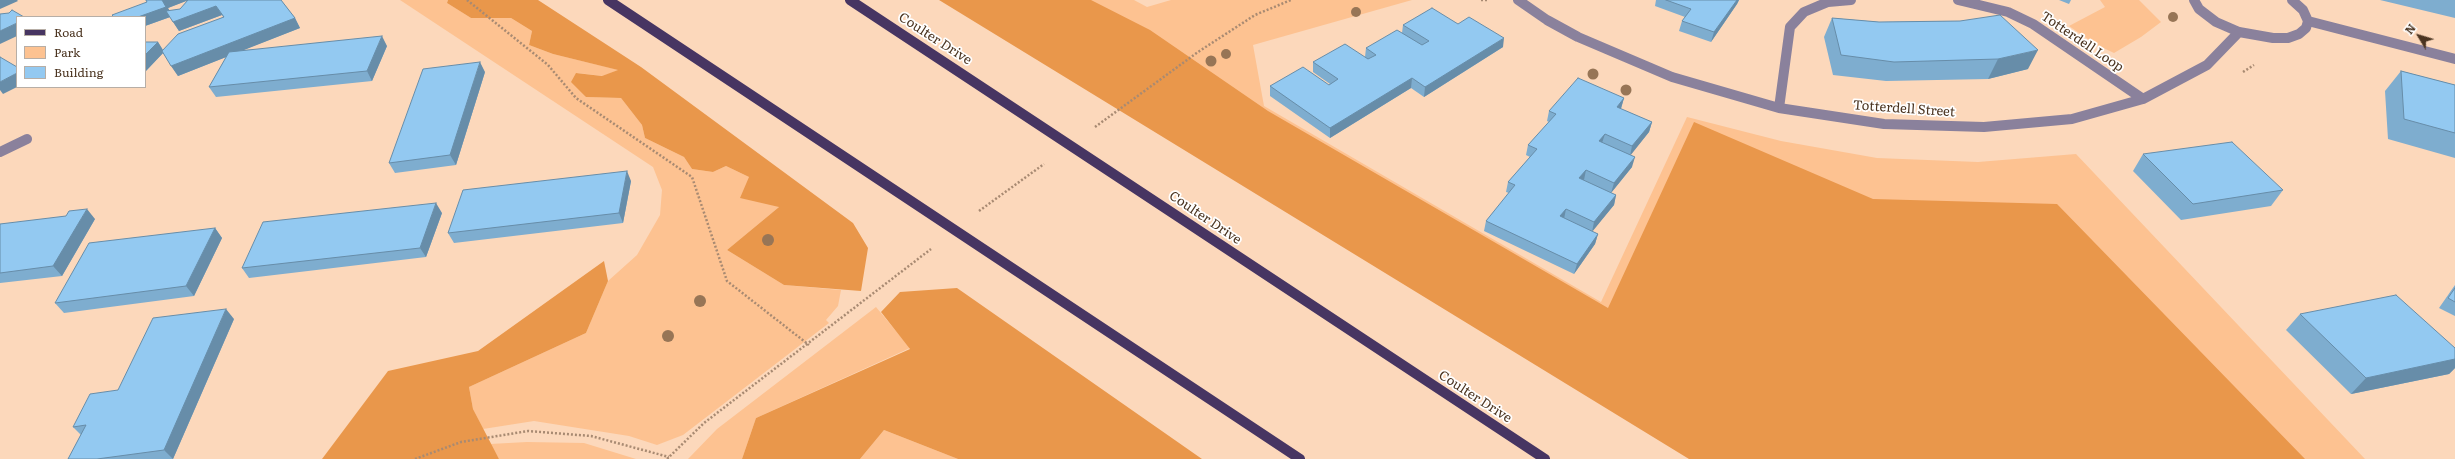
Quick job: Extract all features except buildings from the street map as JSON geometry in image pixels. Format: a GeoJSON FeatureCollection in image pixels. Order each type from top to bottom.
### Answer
{"type":"FeatureCollection","features":[{"type":"Feature","properties":{"kind":"main road"},"geometry":{"type":"LineString","coordinates":[[608,0],[1300,459]]}},
{"type":"Feature","properties":{"kind":"main road","name":"Coulter Drive"},"geometry":{"type":"LineString","coordinates":[[850,0],[1545,459]]}},
{"type":"Feature","properties":{"kind":"street","name":"Totterdell Street"},"geometry":{"type":"LineString","coordinates":[[1518,0],[1547,20],[1578,37],[1665,74],[1779,108],[1884,124],[1984,127],[2072,119],[2143,99],[2207,65],[2239,32]]}},
{"type":"Feature","properties":{"kind":"street"},"geometry":{"type":"LineString","coordinates":[[1779,108],[1790,27],[1804,12],[1828,2],[1851,0]]}},
{"type":"Feature","properties":{"kind":"street","name":"Totterdell Loop"},"geometry":{"type":"LineString","coordinates":[[1958,0],[1969,1],[2008,12],[2033,24],[2143,99]]}},
{"type":"Feature","properties":{"kind":"street"},"geometry":{"type":"LineString","coordinates":[[2194,0],[2199,9],[2216,22],[2239,32],[2268,38],[2288,38],[2299,34],[2306,28],[2308,20],[2303,10],[2292,0]]}},
{"type":"Feature","properties":{"kind":"street"},"geometry":{"type":"LineString","coordinates":[[2308,20],[2455,59]]}},
{"type":"Feature","properties":{"kind":"street"},"geometry":{"type":"LineString","coordinates":[[0,152],[28,140]]}},
{"type":"Feature","properties":{"kind":"path"},"geometry":{"type":"LineString","coordinates":[[467,0],[548,65],[576,98],[692,177],[727,281],[809,345]]}},
{"type":"Feature","properties":{"kind":"path"},"geometry":{"type":"LineString","coordinates":[[1481,0],[1489,0]]}},
{"type":"Feature","properties":{"kind":"path"},"geometry":{"type":"LineString","coordinates":[[416,459],[461,442],[528,431],[591,436],[669,457]]}},
{"type":"Feature","properties":{"kind":"green space"},"geometry":{"type":"Polygon","coordinates":[[[400,0],[448,0],[447,3],[471,18],[511,18],[532,31],[529,45],[553,54],[619,70],[603,76],[577,73],[586,97],[621,98],[642,125],[645,138],[684,157],[692,169],[713,172],[726,166],[749,177],[779,207],[727,250],[784,285],[841,290],[838,306],[826,320],[829,323],[683,435],[657,445],[629,436],[534,421],[483,429],[473,409],[469,387],[586,333],[608,281],[637,255],[660,215],[662,190],[653,167],[400,0]]]}},
{"type":"Feature","properties":{"kind":"green space"},"geometry":{"type":"Polygon","coordinates":[[[1048,0],[1134,0],[1147,7],[1171,0],[1412,0],[1253,45],[1264,106],[1601,302],[1687,117],[1781,141],[1877,158],[1978,162],[2076,154],[2365,459],[1825,459],[1048,0]]]}},
{"type":"Feature","properties":{"kind":"green space"},"geometry":{"type":"Polygon","coordinates":[[[2100,0],[2139,0],[2161,22],[2141,37],[2114,53],[2095,44],[2069,26],[2105,7],[2100,0]]]}},
{"type":"Feature","properties":{"kind":"green space"},"geometry":{"type":"Polygon","coordinates":[[[876,307],[910,348],[756,418],[742,459],[688,459],[717,429],[876,307]]]}},
{"type":"Feature","properties":{"kind":"green space"},"geometry":{"type":"Polygon","coordinates":[[[884,430],[958,459],[860,459],[884,430]]]}},
{"type":"Feature","properties":{"kind":"green space"},"geometry":{"type":"Polygon","coordinates":[[[527,442],[584,443],[636,459],[499,459],[490,444],[527,442]]]}},
{"type":"Feature","properties":{"kind":"shaded area"},"geometry":{"type":"Polygon","coordinates":[[[448,0],[538,0],[641,67],[853,223],[868,248],[861,291],[784,285],[727,250],[779,207],[740,198],[749,177],[726,166],[713,172],[692,169],[684,157],[645,138],[642,125],[621,98],[586,97],[571,82],[576,73],[602,76],[618,70],[553,54],[529,45],[532,31],[511,18],[471,18],[447,3],[448,0]]]}},
{"type":"Feature","properties":{"kind":"shaded area"},"geometry":{"type":"Polygon","coordinates":[[[939,0],[1091,0],[1150,30],[1268,111],[1608,308],[1694,122],[1873,199],[2057,204],[2305,459],[1689,459],[939,0]]]}},
{"type":"Feature","properties":{"kind":"shaded area"},"geometry":{"type":"Polygon","coordinates":[[[604,261],[608,281],[586,333],[469,387],[473,409],[499,459],[322,459],[388,371],[478,351],[604,261]]]}},
{"type":"Feature","properties":{"kind":"shaded area"},"geometry":{"type":"Polygon","coordinates":[[[957,288],[1202,459],[958,459],[884,430],[860,459],[742,459],[756,418],[910,349],[881,312],[900,292],[957,288]]]}}]}
